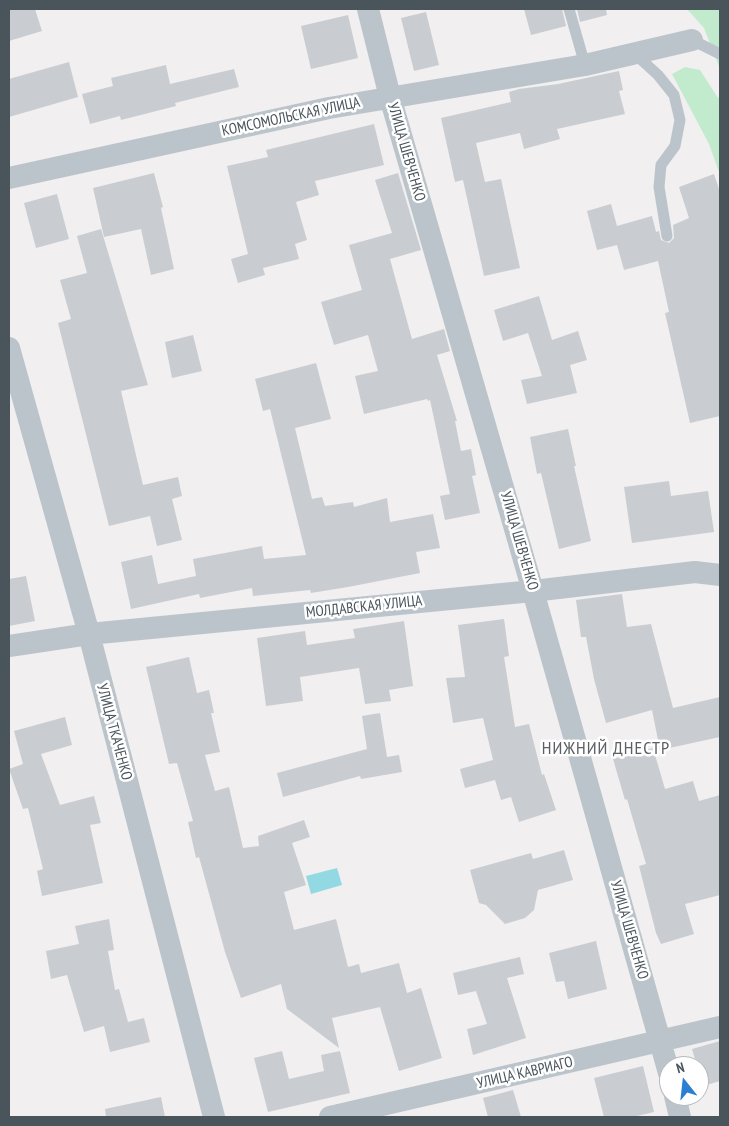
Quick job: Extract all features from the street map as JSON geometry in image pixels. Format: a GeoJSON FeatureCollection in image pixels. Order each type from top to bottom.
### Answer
{"type":"FeatureCollection","features":[{"type":"Feature","properties":{"kind":"street","name":"УЛИЦА ШЕВЧЕНКО"},"geometry":{"type":"LineString","coordinates":[[368,9],[390,97],[665,1056]]}},
{"type":"Feature","properties":{"kind":"street","name":"КОМСОМОЛЬСКАЯ УЛИЦА"},"geometry":{"type":"LineString","coordinates":[[9,178],[329,108],[585,65],[692,40]]}},
{"type":"Feature","properties":{"kind":"street","name":"УЛИЦА ТКАЧЕНКО"},"geometry":{"type":"LineString","coordinates":[[9,348],[89,634],[214,1117]]}},
{"type":"Feature","properties":{"kind":"street","name":"МОЛДАВСКАЯ УЛИЦА"},"geometry":{"type":"LineString","coordinates":[[9,646],[89,634],[533,591],[695,572],[720,575]]}},
{"type":"Feature","properties":{"kind":"street","name":"УЛИЦА КАВРИАГО"},"geometry":{"type":"LineString","coordinates":[[330,1117],[720,1027]]}},
{"type":"Feature","properties":{"kind":"lane"},"geometry":{"type":"LineString","coordinates":[[569,9],[585,65]]}},
{"type":"Feature","properties":{"kind":"lane"},"geometry":{"type":"LineString","coordinates":[[692,40],[720,54]]}},
{"type":"Feature","properties":{"kind":"lane"},"geometry":{"type":"LineString","coordinates":[[635,54],[658,75],[674,94],[680,120],[675,146],[661,165],[659,187],[667,236]]}},
{"type":"Feature","properties":{"kind":"green space"},"geometry":{"type":"Polygon","coordinates":[[[687,9],[720,9],[720,69],[704,28],[687,9]]]}},
{"type":"Feature","properties":{"kind":"green space"},"geometry":{"type":"Polygon","coordinates":[[[685,67],[700,70],[718,98],[720,96],[720,175],[709,144],[672,74],[685,67]]]}},
{"type":"Feature","properties":{"kind":"water"},"geometry":{"type":"Polygon","coordinates":[[[337,868],[342,885],[311,894],[306,876],[337,868]]]}},
{"type":"Feature","properties":{"kind":"building"},"geometry":{"type":"Polygon","coordinates":[[[9,9],[35,9],[42,31],[9,41],[9,9]]]}},
{"type":"Feature","properties":{"kind":"building"},"geometry":{"type":"Polygon","coordinates":[[[524,9],[562,9],[566,26],[531,35],[524,9]]]}},
{"type":"Feature","properties":{"kind":"building"},"geometry":{"type":"Polygon","coordinates":[[[577,9],[606,9],[607,15],[580,22],[577,9]]]}},
{"type":"Feature","properties":{"kind":"building"},"geometry":{"type":"Polygon","coordinates":[[[426,12],[439,65],[414,71],[401,18],[426,12]]]}},
{"type":"Feature","properties":{"kind":"building"},"geometry":{"type":"Polygon","coordinates":[[[348,15],[358,58],[311,69],[301,26],[348,15]]]}},
{"type":"Feature","properties":{"kind":"building"},"geometry":{"type":"Polygon","coordinates":[[[69,62],[78,97],[9,117],[9,79],[69,62]]]}},
{"type":"Feature","properties":{"kind":"building"},"geometry":{"type":"Polygon","coordinates":[[[166,65],[170,84],[234,69],[239,87],[175,103],[176,106],[121,120],[120,116],[90,124],[82,94],[113,86],[111,78],[166,65]]]}},
{"type":"Feature","properties":{"kind":"building"},"geometry":{"type":"Polygon","coordinates":[[[619,71],[623,90],[619,91],[625,114],[557,129],[560,139],[524,149],[520,133],[476,143],[485,182],[501,179],[520,268],[484,276],[463,180],[455,182],[441,118],[511,102],[509,92],[519,89],[558,84],[619,71]]]}},
{"type":"Feature","properties":{"kind":"building"},"geometry":{"type":"Polygon","coordinates":[[[374,124],[384,165],[315,181],[319,195],[296,202],[307,240],[295,244],[299,259],[263,268],[265,275],[238,283],[231,259],[248,254],[227,166],[268,157],[266,150],[374,124]]]}},
{"type":"Feature","properties":{"kind":"building"},"geometry":{"type":"Polygon","coordinates":[[[154,173],[163,207],[161,208],[174,269],[151,275],[141,229],[104,237],[93,188],[154,173]]]}},
{"type":"Feature","properties":{"kind":"building"},"geometry":{"type":"Polygon","coordinates":[[[398,173],[421,250],[390,259],[412,339],[444,329],[450,351],[437,355],[457,421],[455,421],[461,451],[471,449],[476,475],[472,476],[480,513],[445,520],[440,496],[450,494],[430,400],[428,401],[427,399],[364,414],[355,376],[378,371],[368,335],[334,345],[321,302],[362,290],[349,245],[392,233],[375,180],[398,173]]]}},
{"type":"Feature","properties":{"kind":"building"},"geometry":{"type":"Polygon","coordinates":[[[714,174],[720,192],[720,416],[690,423],[665,313],[669,312],[658,261],[624,270],[617,245],[597,250],[587,211],[611,204],[617,226],[652,216],[656,232],[659,231],[661,240],[669,243],[674,238],[673,225],[689,218],[679,187],[714,174]]]}},
{"type":"Feature","properties":{"kind":"building"},"geometry":{"type":"Polygon","coordinates":[[[57,194],[69,239],[36,248],[24,203],[57,194]]]}},
{"type":"Feature","properties":{"kind":"building"},"geometry":{"type":"Polygon","coordinates":[[[101,229],[148,385],[121,391],[143,485],[178,477],[182,496],[172,499],[182,540],[157,546],[150,516],[109,526],[58,323],[71,319],[60,280],[87,273],[77,236],[101,229]]]}},
{"type":"Feature","properties":{"kind":"building"},"geometry":{"type":"Polygon","coordinates":[[[539,296],[552,340],[578,331],[587,360],[570,365],[577,393],[527,404],[521,380],[542,376],[528,333],[503,341],[494,310],[539,296]]]}},
{"type":"Feature","properties":{"kind":"building"},"geometry":{"type":"Polygon","coordinates":[[[193,335],[202,371],[172,378],[165,342],[193,335]]]}},
{"type":"Feature","properties":{"kind":"building"},"geometry":{"type":"Polygon","coordinates":[[[316,363],[331,419],[295,428],[312,499],[322,497],[325,506],[353,502],[354,507],[387,498],[390,522],[433,514],[440,548],[416,552],[420,573],[311,593],[310,590],[253,596],[252,588],[200,598],[199,594],[131,609],[121,562],[152,555],[158,584],[196,576],[193,559],[262,546],[264,559],[306,555],[270,409],[263,411],[255,379],[316,363]]]}},
{"type":"Feature","properties":{"kind":"building"},"geometry":{"type":"Polygon","coordinates":[[[568,429],[576,466],[574,466],[591,541],[559,549],[541,473],[537,474],[530,437],[568,429]]]}},
{"type":"Feature","properties":{"kind":"building"},"geometry":{"type":"Polygon","coordinates":[[[669,481],[671,496],[708,491],[714,532],[632,543],[624,487],[669,481]]]}},
{"type":"Feature","properties":{"kind":"building"},"geometry":{"type":"Polygon","coordinates":[[[26,576],[35,621],[9,626],[9,579],[26,576]]]}},
{"type":"Feature","properties":{"kind":"building"},"geometry":{"type":"Polygon","coordinates":[[[622,594],[627,627],[651,624],[673,708],[720,697],[720,737],[660,750],[652,710],[606,723],[594,679],[586,637],[581,637],[576,600],[622,594]]]}},
{"type":"Feature","properties":{"kind":"building"},"geometry":{"type":"Polygon","coordinates":[[[504,619],[509,656],[504,657],[515,727],[529,724],[542,775],[544,774],[556,810],[519,822],[511,797],[501,800],[495,780],[465,788],[460,769],[493,760],[483,718],[453,723],[446,678],[465,677],[458,625],[504,619]]]}},
{"type":"Feature","properties":{"kind":"building"},"geometry":{"type":"Polygon","coordinates":[[[404,621],[413,686],[389,690],[391,701],[365,704],[359,668],[300,677],[303,701],[266,706],[257,638],[305,631],[307,645],[355,638],[353,629],[404,621]]]}},
{"type":"Feature","properties":{"kind":"building"},"geometry":{"type":"Polygon","coordinates":[[[189,657],[197,693],[209,690],[214,713],[211,713],[220,752],[205,755],[215,791],[229,787],[243,848],[259,846],[258,836],[304,820],[310,837],[292,843],[306,885],[284,892],[294,930],[336,919],[348,967],[359,964],[361,973],[399,963],[407,993],[421,988],[442,1058],[399,1071],[380,1007],[332,1018],[339,1048],[287,1009],[281,984],[241,998],[225,952],[199,857],[196,858],[188,822],[193,821],[177,763],[169,764],[146,667],[189,657]]]}},
{"type":"Feature","properties":{"kind":"building"},"geometry":{"type":"Polygon","coordinates":[[[380,713],[387,757],[399,755],[402,772],[361,779],[360,776],[283,797],[277,773],[367,749],[362,716],[380,713]]]}},
{"type":"Feature","properties":{"kind":"building"},"geometry":{"type":"Polygon","coordinates":[[[65,717],[72,745],[41,754],[60,805],[94,796],[101,823],[90,825],[103,883],[42,896],[37,871],[43,869],[28,808],[23,809],[9,769],[23,764],[14,731],[65,717]]]}},
{"type":"Feature","properties":{"kind":"building"},"geometry":{"type":"Polygon","coordinates":[[[653,748],[665,789],[693,781],[699,801],[720,795],[720,895],[685,904],[694,934],[661,944],[656,933],[639,866],[646,864],[613,759],[653,748]]]}},
{"type":"Feature","properties":{"kind":"building"},"geometry":{"type":"Polygon","coordinates":[[[564,850],[573,880],[538,890],[534,910],[525,918],[505,924],[486,905],[479,903],[470,870],[531,853],[533,859],[564,850]]]}},
{"type":"Feature","properties":{"kind":"building"},"geometry":{"type":"Polygon","coordinates":[[[109,919],[114,950],[108,951],[115,990],[119,989],[128,1022],[144,1018],[150,1042],[110,1052],[104,1026],[84,1032],[67,975],[51,979],[46,951],[79,944],[75,926],[109,919]]]}},
{"type":"Feature","properties":{"kind":"building"},"geometry":{"type":"Polygon","coordinates":[[[596,941],[607,989],[568,999],[564,981],[556,982],[549,953],[596,941]]]}},
{"type":"Feature","properties":{"kind":"building"},"geometry":{"type":"Polygon","coordinates":[[[520,957],[524,974],[507,978],[526,1038],[473,1055],[467,1029],[487,1024],[476,991],[458,995],[453,973],[520,957]]]}},
{"type":"Feature","properties":{"kind":"building"},"geometry":{"type":"Polygon","coordinates":[[[720,1041],[720,1081],[709,1084],[709,1056],[694,1056],[692,1049],[720,1041]]]}},
{"type":"Feature","properties":{"kind":"building"},"geometry":{"type":"Polygon","coordinates":[[[282,1051],[289,1079],[324,1071],[321,1055],[340,1051],[350,1093],[268,1112],[254,1058],[282,1051]]]}},
{"type":"Feature","properties":{"kind":"building"},"geometry":{"type":"Polygon","coordinates":[[[643,1066],[654,1112],[633,1117],[604,1117],[594,1078],[643,1066]]]}},
{"type":"Feature","properties":{"kind":"building"},"geometry":{"type":"Polygon","coordinates":[[[513,1090],[521,1117],[488,1117],[483,1098],[513,1090]]]}},
{"type":"Feature","properties":{"kind":"building"},"geometry":{"type":"Polygon","coordinates":[[[161,1097],[165,1117],[106,1117],[105,1109],[161,1097]]]}},
{"type":"Feature","properties":{"kind":"district","name":"НИЖНИЙ ДНЕСТР"},"geometry":{"type":"Point","coordinates":[606,749]}}]}
